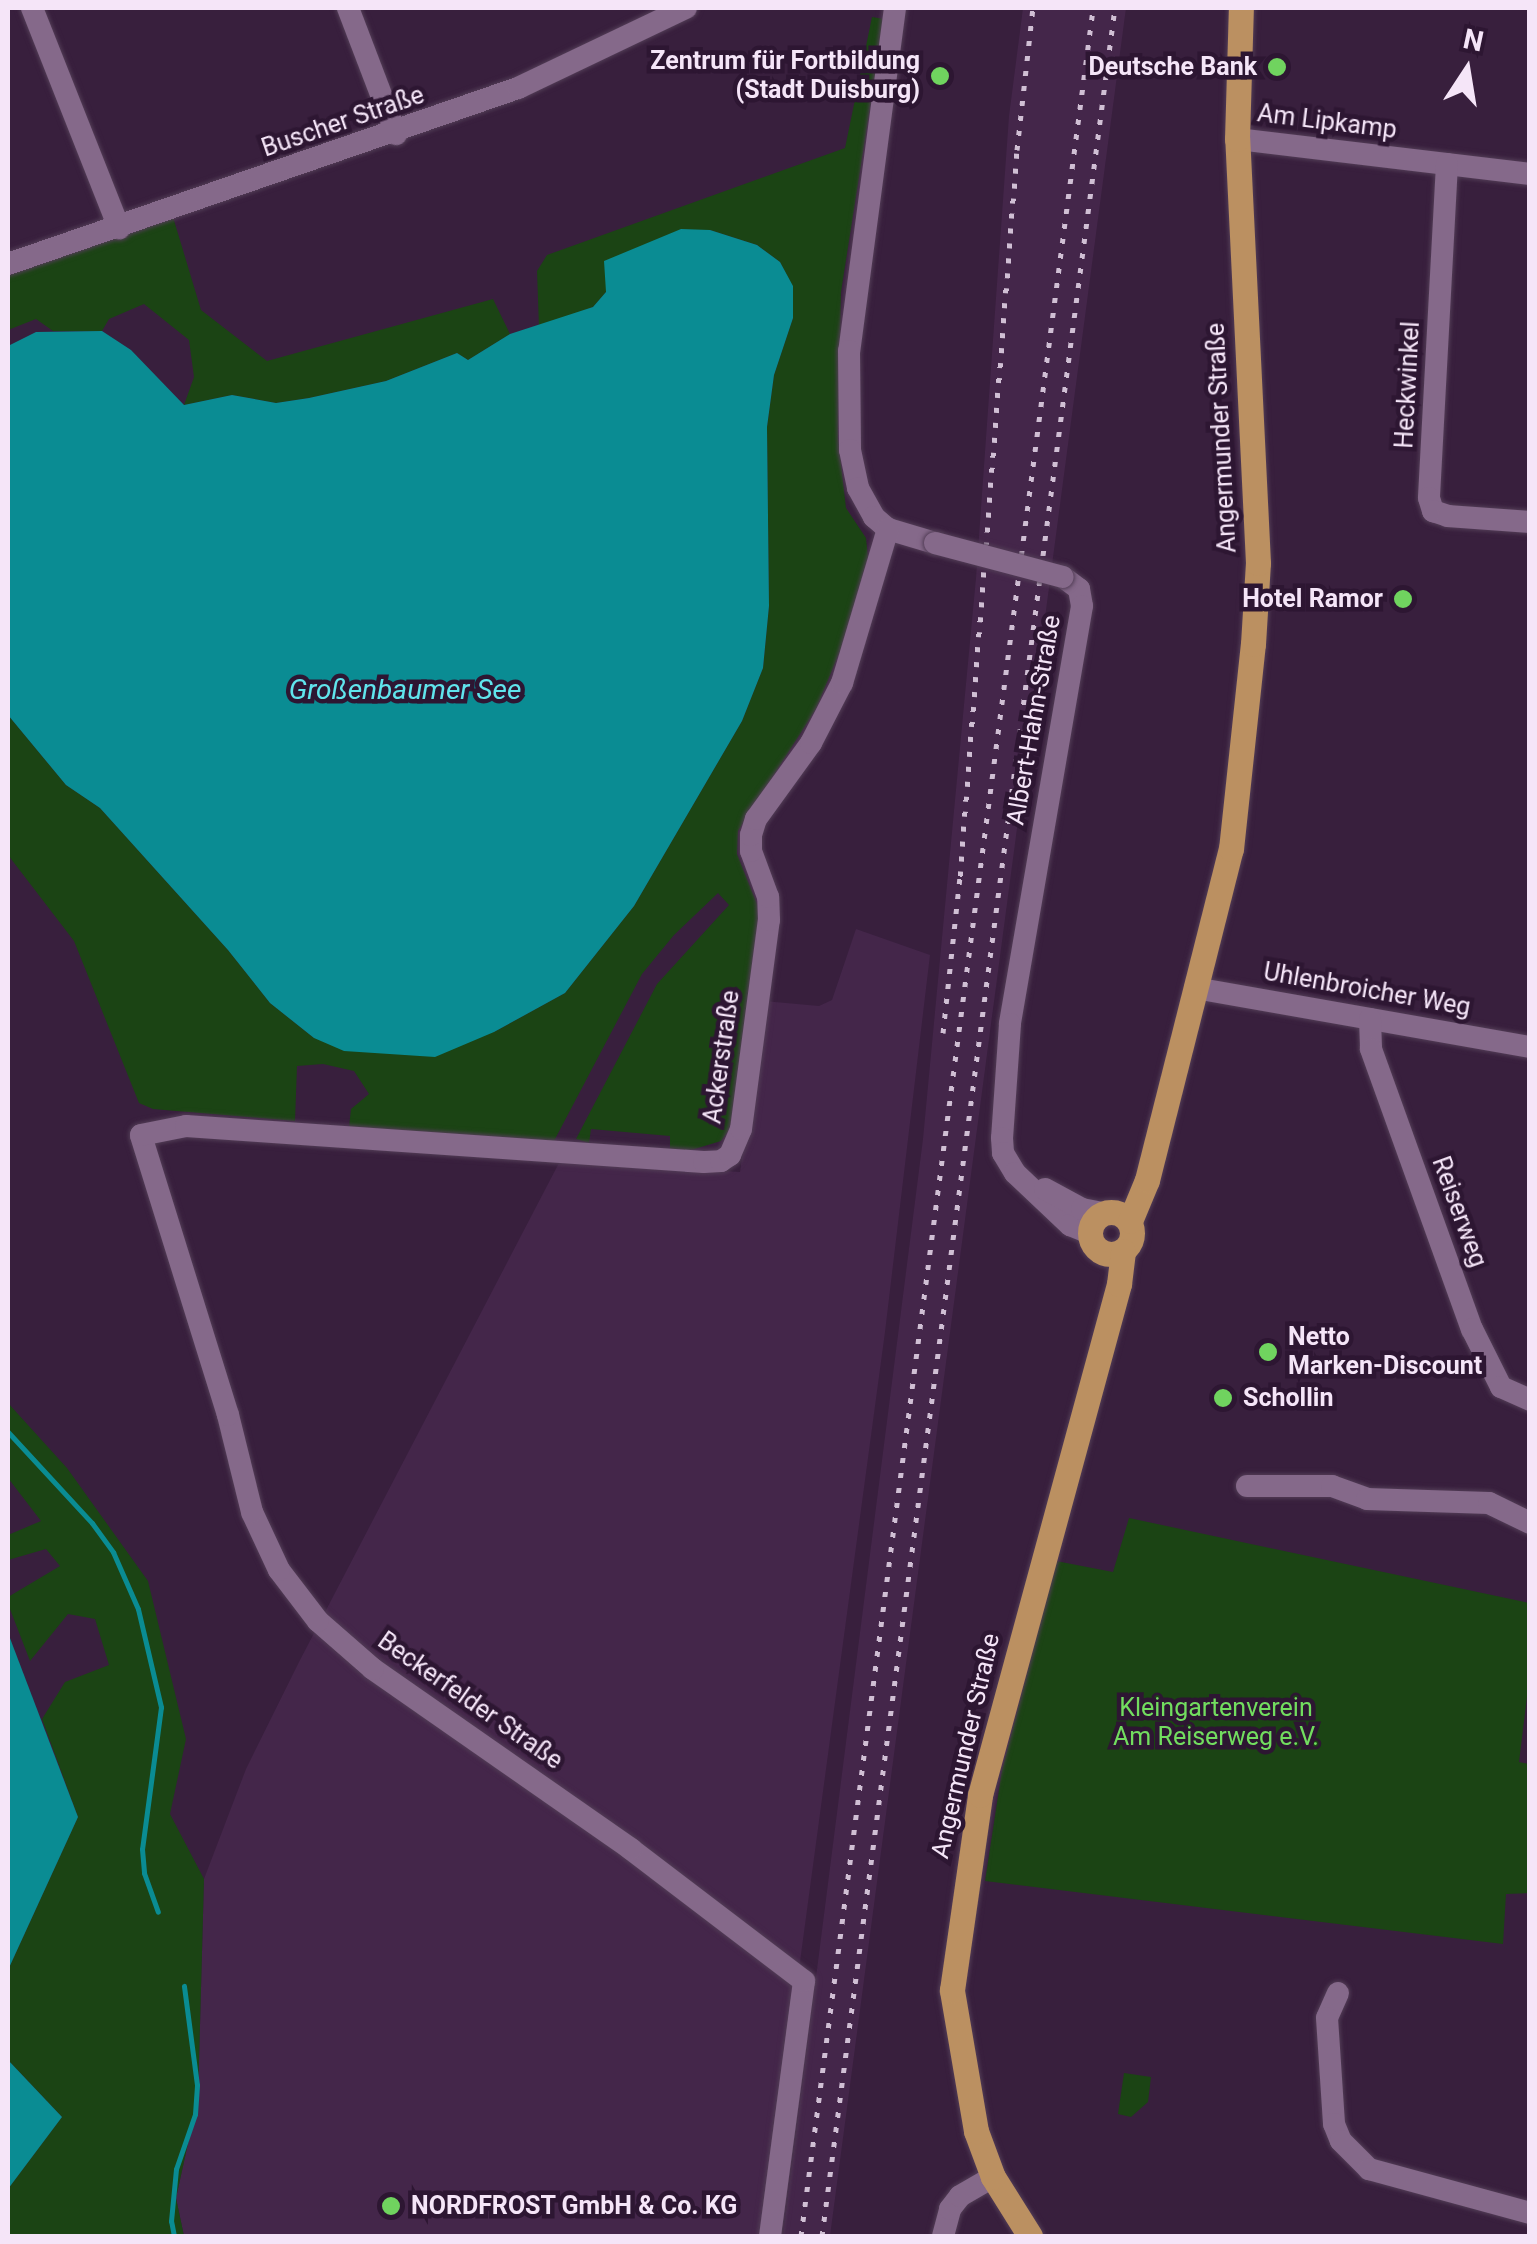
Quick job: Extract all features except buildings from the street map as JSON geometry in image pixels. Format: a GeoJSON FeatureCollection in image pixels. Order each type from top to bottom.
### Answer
{"type":"FeatureCollection","features":[{"type":"Feature","properties":{"kind":"main road","name":"Angermunder Straße"},"geometry":{"type":"LineString","coordinates":[[1030,2236],[992,2176],[976,2131],[952,1990],[964,1888],[986,1774],[1106,1323],[1111,1230],[1152,1154],[1231,849],[1258,582],[1237,140],[1242,8]]}},
{"type":"Feature","properties":{"kind":"street"},"geometry":{"type":"LineString","coordinates":[[32,8],[119,228]]}},
{"type":"Feature","properties":{"kind":"street"},"geometry":{"type":"LineString","coordinates":[[348,8],[396,134]]}},
{"type":"Feature","properties":{"kind":"street","name":"Buscher Straße"},"geometry":{"type":"LineString","coordinates":[[8,264],[396,134],[518,88],[686,8]]}},
{"type":"Feature","properties":{"kind":"street"},"geometry":{"type":"LineString","coordinates":[[888,529],[862,502],[853,472],[849,377],[895,8]]}},
{"type":"Feature","properties":{"kind":"street","name":"Am Lipkamp"},"geometry":{"type":"LineString","coordinates":[[1237,140],[1530,174]]}},
{"type":"Feature","properties":{"kind":"street","name":"Heckwinkel"},"geometry":{"type":"LineString","coordinates":[[1447,164],[1429,498],[1433,511],[1448,516],[1530,522]]}},
{"type":"Feature","properties":{"kind":"street","name":"Albert-Hahn-Straße"},"geometry":{"type":"LineString","coordinates":[[888,529],[1063,576],[1079,589],[1082,606],[1010,1024],[1002,1138],[1004,1153],[1016,1173],[1111,1230]]}},
{"type":"Feature","properties":{"kind":"street","name":"Ackerstraße"},"geometry":{"type":"LineString","coordinates":[[141,1135],[186,1126],[704,1162],[721,1161],[730,1154],[740,1130],[769,920],[768,897],[751,852],[751,835],[756,820],[811,743],[842,683],[888,529]]}},
{"type":"Feature","properties":{"kind":"street","name":"Uhlenbroicher Weg"},"geometry":{"type":"LineString","coordinates":[[1195,988],[1530,1047]]}},
{"type":"Feature","properties":{"kind":"street","name":"Reiserweg"},"geometry":{"type":"LineString","coordinates":[[1370,1020],[1372,1049],[1472,1329],[1501,1387],[1530,1400]]}},
{"type":"Feature","properties":{"kind":"street","name":"Beckerfelder Straße"},"geometry":{"type":"LineString","coordinates":[[141,1135],[228,1415],[252,1512],[279,1570],[318,1622],[373,1670],[631,1849],[804,1981],[770,2236]]}},
{"type":"Feature","properties":{"kind":"street"},"geometry":{"type":"LineString","coordinates":[[1247,1486],[1332,1486],[1367,1499],[1489,1503],[1530,1524]]}},
{"type":"Feature","properties":{"kind":"street"},"geometry":{"type":"LineString","coordinates":[[1338,1993],[1327,2018],[1334,2124],[1352,2154],[1369,2169],[1392,2177],[1530,2214]]}},
{"type":"Feature","properties":{"kind":"street"},"geometry":{"type":"LineString","coordinates":[[943,2236],[950,2209],[960,2196],[992,2176]]}},
{"type":"Feature","properties":{"kind":"shaded area"},"geometry":{"type":"Polygon","coordinates":[[[1023,8],[1126,8],[830,2236],[783,2236],[923,1139],[976,578],[1009,116],[1023,8]]]}},
{"type":"Feature","properties":{"kind":"shaded area"},"geometry":{"type":"Polygon","coordinates":[[[856,929],[930,955],[885,1332],[763,2236],[184,2236],[176,2198],[198,2098],[204,1879],[246,1769],[299,1662],[560,1161],[740,1172],[764,1001],[819,1006],[832,1000],[856,929]]]}},
{"type":"Feature","properties":{"kind":"green space"},"geometry":{"type":"Polygon","coordinates":[[[872,17],[884,19],[841,292],[838,437],[846,508],[866,538],[868,557],[845,639],[816,709],[738,831],[737,854],[763,919],[731,1128],[721,1141],[688,1151],[670,1149],[670,1136],[591,1129],[589,1143],[576,1139],[657,984],[729,905],[718,893],[674,935],[642,974],[554,1141],[349,1127],[351,1109],[369,1094],[354,1071],[323,1064],[297,1066],[295,1121],[153,1109],[139,1103],[74,941],[8,855],[8,715],[66,785],[100,808],[228,950],[270,1003],[314,1038],[494,1032],[565,993],[634,906],[742,721],[763,668],[769,606],[767,427],[774,375],[793,318],[793,287],[780,262],[757,245],[710,230],[606,292],[593,307],[539,327],[537,271],[547,255],[845,148],[872,17]]]}},
{"type":"Feature","properties":{"kind":"green space"},"geometry":{"type":"Polygon","coordinates":[[[173,217],[201,310],[267,361],[493,299],[510,334],[468,360],[457,353],[386,381],[309,398],[276,403],[232,395],[184,405],[194,377],[189,340],[144,304],[109,319],[102,331],[53,331],[36,319],[8,330],[8,275],[173,217]]]}},
{"type":"Feature","properties":{"kind":"green space"},"geometry":{"type":"Polygon","coordinates":[[[8,1403],[67,1468],[148,1581],[186,1739],[170,1814],[204,1879],[198,2098],[176,2198],[184,2236],[8,2236],[8,2189],[62,2117],[8,2060],[8,1970],[78,1817],[42,1719],[65,1682],[109,1665],[95,1619],[68,1614],[30,1661],[8,1604],[8,1597],[60,1566],[46,1549],[8,1560],[8,1535],[41,1521],[8,1478],[8,1403]]]}},
{"type":"Feature","properties":{"kind":"green space","name":"Kleingartenverein Am Reiserweg e.V."},"geometry":{"type":"Polygon","coordinates":[[[1129,1518],[1529,1603],[1529,1680],[1519,1762],[1529,1764],[1529,1893],[1506,1894],[1503,1944],[985,1881],[1002,1770],[1056,1561],[1113,1572],[1129,1518]]]}},
{"type":"Feature","properties":{"kind":"green space"},"geometry":{"type":"Polygon","coordinates":[[[1124,2073],[1151,2077],[1148,2102],[1131,2117],[1118,2114],[1124,2073]]]}},
{"type":"Feature","properties":{"kind":"water","name":"Großenbaumer See"},"geometry":{"type":"Polygon","coordinates":[[[681,229],[710,230],[757,245],[780,262],[793,286],[793,318],[774,375],[767,427],[769,606],[763,668],[742,721],[634,906],[565,993],[494,1032],[435,1057],[344,1051],[314,1038],[270,1003],[228,950],[100,808],[66,785],[8,715],[8,346],[36,332],[102,331],[131,350],[184,405],[232,395],[276,403],[309,398],[386,381],[457,353],[468,360],[510,334],[593,307],[606,292],[604,261],[681,229]]]}},
{"type":"Feature","properties":{"kind":"water"},"geometry":{"type":"Polygon","coordinates":[[[8,1633],[78,1817],[8,1970],[8,1633]]]}},
{"type":"Feature","properties":{"kind":"water"},"geometry":{"type":"Polygon","coordinates":[[[8,2060],[62,2117],[8,2189],[8,2060]]]}},
{"type":"Feature","properties":{"kind":"waterway"},"geometry":{"type":"LineString","coordinates":[[8,1432],[92,1523],[113,1552],[138,1609],[161,1707],[142,1849],[144,1873],[158,1912]]}},
{"type":"Feature","properties":{"kind":"waterway"},"geometry":{"type":"LineString","coordinates":[[174,2236],[171,2221],[176,2169],[195,2114],[197,2085],[184,1986]]}},
{"type":"Feature","properties":{"kind":"railway"},"geometry":{"type":"LineString","coordinates":[[943,1033],[960,876],[1017,150],[1033,8]]}},
{"type":"Feature","properties":{"kind":"railway"},"geometry":{"type":"LineString","coordinates":[[801,2236],[1093,8]]}},
{"type":"Feature","properties":{"kind":"railway"},"geometry":{"type":"LineString","coordinates":[[822,2236],[1115,8]]}},
{"type":"Feature","properties":{"kind":"place","name":"Deutsche Bank"},"geometry":{"type":"Point","coordinates":[1277,67]}},
{"type":"Feature","properties":{"kind":"place","name":"Zentrum für Fortbildung (Stadt Duisburg)"},"geometry":{"type":"Point","coordinates":[940,76]}},
{"type":"Feature","properties":{"kind":"place","name":"Hotel Ramor"},"geometry":{"type":"Point","coordinates":[1403,599]}},
{"type":"Feature","properties":{"kind":"place","name":"Netto Marken-Discount"},"geometry":{"type":"Point","coordinates":[1268,1352]}},
{"type":"Feature","properties":{"kind":"place","name":"Schollin"},"geometry":{"type":"Point","coordinates":[1223,1398]}},
{"type":"Feature","properties":{"kind":"place","name":"NORDFROST GmbH & Co. KG"},"geometry":{"type":"Point","coordinates":[391,2206]}}]}
